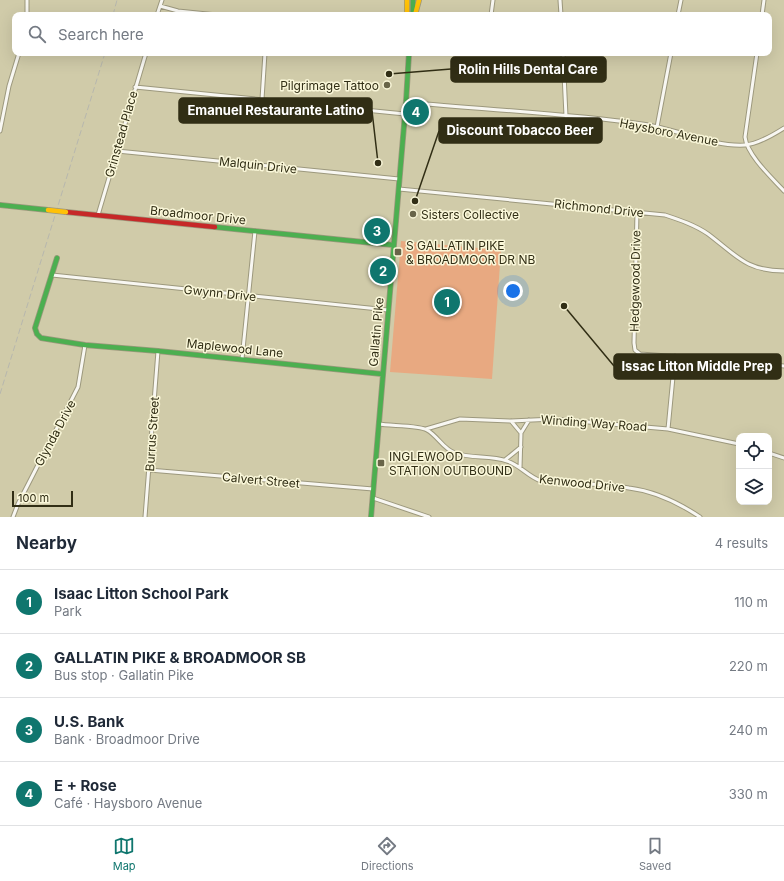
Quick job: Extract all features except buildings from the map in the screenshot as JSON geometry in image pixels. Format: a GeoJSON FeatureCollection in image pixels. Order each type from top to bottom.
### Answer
{"type":"FeatureCollection","features":[{"type":"Feature","properties":{"kind":"main road"},"geometry":{"type":"LineString","coordinates":[[408,0],[408,12]]}},
{"type":"Feature","properties":{"kind":"main road"},"geometry":{"type":"LineString","coordinates":[[413,0],[414,12]]}},
{"type":"Feature","properties":{"kind":"main road"},"geometry":{"type":"LineString","coordinates":[[416,12],[418,0]]}},
{"type":"Feature","properties":{"kind":"main road","name":"Gallatin Pike"},"geometry":{"type":"LineString","coordinates":[[371,517],[409,56]]}},
{"type":"Feature","properties":{"kind":"main road","name":"Broadmoor Drive"},"geometry":{"type":"LineString","coordinates":[[0,205],[393,245]]}},
{"type":"Feature","properties":{"kind":"main road","name":"Maplewood Lane"},"geometry":{"type":"LineString","coordinates":[[58,258],[35,328],[37,334],[41,338],[85,344],[158,350],[382,374]]}},
{"type":"Feature","properties":{"kind":"street"},"geometry":{"type":"LineString","coordinates":[[26,12],[27,0]]}},
{"type":"Feature","properties":{"kind":"street"},"geometry":{"type":"LineString","coordinates":[[158,12],[162,0]]}},
{"type":"Feature","properties":{"kind":"street"},"geometry":{"type":"LineString","coordinates":[[492,12],[493,0]]}},
{"type":"Feature","properties":{"kind":"street"},"geometry":{"type":"LineString","coordinates":[[560,0],[561,12]]}},
{"type":"Feature","properties":{"kind":"street"},"geometry":{"type":"LineString","coordinates":[[679,12],[681,0]]}},
{"type":"Feature","properties":{"kind":"street"},"geometry":{"type":"LineString","coordinates":[[762,12],[764,0]]}},
{"type":"Feature","properties":{"kind":"street"},"geometry":{"type":"LineString","coordinates":[[160,6],[184,12]]}},
{"type":"Feature","properties":{"kind":"street"},"geometry":{"type":"LineString","coordinates":[[0,132],[9,86],[18,56]]}},
{"type":"Feature","properties":{"kind":"street","name":"Grinstead Place"},"geometry":{"type":"LineString","coordinates":[[98,215],[116,150],[145,56]]}},
{"type":"Feature","properties":{"kind":"street"},"geometry":{"type":"LineString","coordinates":[[262,99],[265,56]]}},
{"type":"Feature","properties":{"kind":"street"},"geometry":{"type":"LineString","coordinates":[[563,56],[566,116]]}},
{"type":"Feature","properties":{"kind":"street"},"geometry":{"type":"LineString","coordinates":[[657,126],[670,56]]}},
{"type":"Feature","properties":{"kind":"street"},"geometry":{"type":"LineString","coordinates":[[757,56],[745,137],[746,145],[751,153],[784,191]]}},
{"type":"Feature","properties":{"kind":"street"},"geometry":{"type":"LineString","coordinates":[[136,87],[405,114]]}},
{"type":"Feature","properties":{"kind":"street","name":"Haysboro Avenue"},"geometry":{"type":"LineString","coordinates":[[406,102],[643,124],[657,126],[722,143],[746,145],[763,140],[784,128]]}},
{"type":"Feature","properties":{"kind":"street","name":"Malquin Drive"},"geometry":{"type":"LineString","coordinates":[[116,150],[399,179]]}},
{"type":"Feature","properties":{"kind":"street","name":"Richmond Drive"},"geometry":{"type":"LineString","coordinates":[[399,189],[666,215],[694,225],[733,256],[747,264],[761,269],[784,271]]}},
{"type":"Feature","properties":{"kind":"street","name":"Hedgewood Drive"},"geometry":{"type":"LineString","coordinates":[[636,212],[635,350],[640,354],[675,356]]}},
{"type":"Feature","properties":{"kind":"street"},"geometry":{"type":"LineString","coordinates":[[242,359],[255,231]]}},
{"type":"Feature","properties":{"kind":"street","name":"Gwynn Drive"},"geometry":{"type":"LineString","coordinates":[[52,275],[388,310]]}},
{"type":"Feature","properties":{"kind":"street","name":"Glynda Drive"},"geometry":{"type":"LineString","coordinates":[[13,517],[21,498],[78,387],[81,377],[85,344]]}},
{"type":"Feature","properties":{"kind":"street","name":"Burrus Street"},"geometry":{"type":"LineString","coordinates":[[145,517],[158,350]]}},
{"type":"Feature","properties":{"kind":"street"},"geometry":{"type":"LineString","coordinates":[[668,429],[675,356],[784,366]]}},
{"type":"Feature","properties":{"kind":"street","name":"Winding Way Road"},"geometry":{"type":"LineString","coordinates":[[426,428],[460,419],[512,421],[562,419],[668,429],[736,443]]}},
{"type":"Feature","properties":{"kind":"street"},"geometry":{"type":"LineString","coordinates":[[520,468],[521,433],[529,420]]}},
{"type":"Feature","properties":{"kind":"street"},"geometry":{"type":"LineString","coordinates":[[512,421],[521,433]]}},
{"type":"Feature","properties":{"kind":"street"},"geometry":{"type":"LineString","coordinates":[[379,424],[426,428]]}},
{"type":"Feature","properties":{"kind":"street","name":"Kenwood Drive"},"geometry":{"type":"LineString","coordinates":[[426,428],[447,450],[454,453],[505,460],[541,481],[614,486],[646,491],[680,505],[700,517]]}},
{"type":"Feature","properties":{"kind":"street"},"geometry":{"type":"LineString","coordinates":[[505,460],[521,446]]}},
{"type":"Feature","properties":{"kind":"street"},"geometry":{"type":"LineString","coordinates":[[772,454],[784,458]]}},
{"type":"Feature","properties":{"kind":"street","name":"Calvert Street"},"geometry":{"type":"LineString","coordinates":[[149,470],[373,489]]}},
{"type":"Feature","properties":{"kind":"street"},"geometry":{"type":"LineString","coordinates":[[373,498],[429,517]]}},
{"type":"Feature","properties":{"kind":"shaded area"},"geometry":{"type":"Polygon","coordinates":[[[401,241],[501,250],[492,379],[390,372],[401,241]]]}},
{"type":"Feature","properties":{"kind":"railway"},"geometry":{"type":"LineString","coordinates":[[114,12],[117,0]]}},
{"type":"Feature","properties":{"kind":"railway"},"geometry":{"type":"LineString","coordinates":[[0,394],[104,56]]}},
{"type":"Feature","properties":{"kind":"traffic: fast"},"geometry":{"type":"LineString","coordinates":[[413,0],[413,12]]}},
{"type":"Feature","properties":{"kind":"traffic: fast"},"geometry":{"type":"LineString","coordinates":[[371,517],[409,56]]}},
{"type":"Feature","properties":{"kind":"traffic: fast"},"geometry":{"type":"LineString","coordinates":[[0,205],[48,210]]}},
{"type":"Feature","properties":{"kind":"traffic: fast"},"geometry":{"type":"LineString","coordinates":[[215,227],[393,245]]}},
{"type":"Feature","properties":{"kind":"traffic: fast"},"geometry":{"type":"LineString","coordinates":[[57,258],[35,328],[37,334],[41,338],[85,345],[382,374]]}},
{"type":"Feature","properties":{"kind":"traffic: slow"},"geometry":{"type":"LineString","coordinates":[[407,0],[407,12]]}},
{"type":"Feature","properties":{"kind":"traffic: slow"},"geometry":{"type":"LineString","coordinates":[[416,12],[419,0]]}},
{"type":"Feature","properties":{"kind":"traffic: slow"},"geometry":{"type":"LineString","coordinates":[[48,210],[66,212]]}},
{"type":"Feature","properties":{"kind":"traffic: jam"},"geometry":{"type":"LineString","coordinates":[[66,212],[215,227]]}},
{"type":"Feature","properties":{"kind":"place","name":"Rolin Hills Dental Care"},"geometry":{"type":"Point","coordinates":[389,74]}},
{"type":"Feature","properties":{"kind":"place","name":"Pilgrimage Tattoo"},"geometry":{"type":"Point","coordinates":[387,85]}},
{"type":"Feature","properties":{"kind":"place","name":"E + Rose"},"geometry":{"type":"Point","coordinates":[416,112]}},
{"type":"Feature","properties":{"kind":"place","name":"Emanuel Restaurante Latino"},"geometry":{"type":"Point","coordinates":[378,163]}},
{"type":"Feature","properties":{"kind":"place","name":"Discount Tobacco Beer"},"geometry":{"type":"Point","coordinates":[415,201]}},
{"type":"Feature","properties":{"kind":"place","name":"Sisters Collective"},"geometry":{"type":"Point","coordinates":[413,214]}},
{"type":"Feature","properties":{"kind":"place","name":"U.S. Bank"},"geometry":{"type":"Point","coordinates":[377,231]}},
{"type":"Feature","properties":{"kind":"place","name":"S GALLATIN PIKE & BROADMOOR DR NB"},"geometry":{"type":"Point","coordinates":[398,252]}},
{"type":"Feature","properties":{"kind":"place","name":"GALLATIN PIKE & BROADMOOR SB"},"geometry":{"type":"Point","coordinates":[383,271]}},
{"type":"Feature","properties":{"kind":"place","name":"Isaac Litton School Park"},"geometry":{"type":"Point","coordinates":[447,302]}},
{"type":"Feature","properties":{"kind":"place","name":"Issac Litton Middle Prep"},"geometry":{"type":"Point","coordinates":[564,306]}},
{"type":"Feature","properties":{"kind":"place","name":"INGLEWOOD STATION OUTBOUND"},"geometry":{"type":"Point","coordinates":[381,463]}}]}
